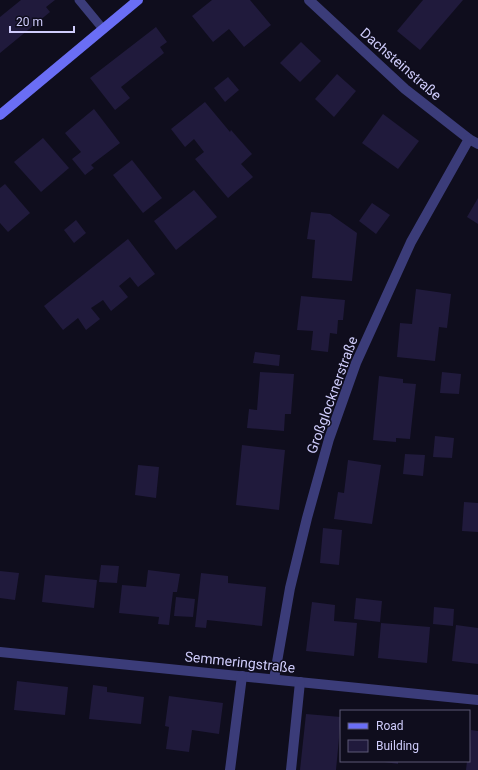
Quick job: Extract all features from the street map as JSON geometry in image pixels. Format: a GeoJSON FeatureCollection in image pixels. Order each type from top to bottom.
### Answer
{"type":"FeatureCollection","features":[{"type":"Feature","properties":{"kind":"main road"},"geometry":{"type":"LineString","coordinates":[[1,111],[138,0]]}},
{"type":"Feature","properties":{"kind":"street","name":"Dachsteinstraße"},"geometry":{"type":"LineString","coordinates":[[309,0],[405,89],[469,139],[478,144]]}},
{"type":"Feature","properties":{"kind":"street","name":"Großglocknerstraße"},"geometry":{"type":"LineString","coordinates":[[274,679],[290,588],[307,518],[330,439],[354,370],[411,242],[469,139]]}},
{"type":"Feature","properties":{"kind":"street","name":"Semmeringstraße"},"geometry":{"type":"LineString","coordinates":[[0,652],[478,700]]}},
{"type":"Feature","properties":{"kind":"street"},"geometry":{"type":"LineString","coordinates":[[230,770],[242,676]]}},
{"type":"Feature","properties":{"kind":"street"},"geometry":{"type":"LineString","coordinates":[[291,770],[300,682]]}},
{"type":"Feature","properties":{"kind":"lane"},"geometry":{"type":"LineString","coordinates":[[78,0],[103,29]]}},
{"type":"Feature","properties":{"kind":"building"},"geometry":{"type":"Polygon","coordinates":[[[21,0],[55,0],[46,7],[50,12],[0,53],[0,17],[21,0]]]}},
{"type":"Feature","properties":{"kind":"building"},"geometry":{"type":"Polygon","coordinates":[[[212,0],[250,0],[271,25],[244,47],[229,29],[213,42],[192,16],[212,0]]]}},
{"type":"Feature","properties":{"kind":"building"},"geometry":{"type":"Polygon","coordinates":[[[423,0],[463,0],[420,50],[397,31],[423,0]]]}},
{"type":"Feature","properties":{"kind":"building"},"geometry":{"type":"Polygon","coordinates":[[[156,27],[167,42],[160,47],[164,53],[121,87],[130,98],[115,110],[90,78],[156,27]]]}},
{"type":"Feature","properties":{"kind":"building"},"geometry":{"type":"Polygon","coordinates":[[[301,42],[321,61],[300,82],[280,63],[301,42]]]}},
{"type":"Feature","properties":{"kind":"building"},"geometry":{"type":"Polygon","coordinates":[[[337,74],[356,91],[334,117],[315,99],[337,74]]]}},
{"type":"Feature","properties":{"kind":"building"},"geometry":{"type":"Polygon","coordinates":[[[228,77],[239,90],[225,102],[214,88],[228,77]]]}},
{"type":"Feature","properties":{"kind":"building"},"geometry":{"type":"Polygon","coordinates":[[[205,102],[230,132],[231,130],[252,154],[241,164],[253,177],[228,198],[195,159],[204,152],[194,139],[185,147],[171,129],[205,102]]]}},
{"type":"Feature","properties":{"kind":"building"},"geometry":{"type":"Polygon","coordinates":[[[94,109],[120,143],[91,165],[94,168],[85,175],[72,159],[81,152],[65,133],[94,109]]]}},
{"type":"Feature","properties":{"kind":"building"},"geometry":{"type":"Polygon","coordinates":[[[383,114],[419,141],[398,169],[362,143],[383,114]]]}},
{"type":"Feature","properties":{"kind":"building"},"geometry":{"type":"Polygon","coordinates":[[[43,138],[69,168],[41,192],[14,162],[43,138]]]}},
{"type":"Feature","properties":{"kind":"building"},"geometry":{"type":"Polygon","coordinates":[[[132,160],[162,198],[143,213],[113,175],[132,160]]]}},
{"type":"Feature","properties":{"kind":"building"},"geometry":{"type":"Polygon","coordinates":[[[5,184],[30,213],[8,232],[0,223],[0,188],[5,184]]]}},
{"type":"Feature","properties":{"kind":"building"},"geometry":{"type":"Polygon","coordinates":[[[194,190],[217,217],[176,250],[154,221],[194,190]]]}},
{"type":"Feature","properties":{"kind":"building"},"geometry":{"type":"Polygon","coordinates":[[[478,198],[478,224],[467,217],[478,198]]]}},
{"type":"Feature","properties":{"kind":"building"},"geometry":{"type":"Polygon","coordinates":[[[372,203],[390,215],[376,234],[359,221],[372,203]]]}},
{"type":"Feature","properties":{"kind":"building"},"geometry":{"type":"Polygon","coordinates":[[[311,212],[330,214],[357,233],[352,281],[312,278],[315,240],[307,239],[311,212]]]}},
{"type":"Feature","properties":{"kind":"building"},"geometry":{"type":"Polygon","coordinates":[[[76,220],[86,233],[74,243],[64,230],[76,220]]]}},
{"type":"Feature","properties":{"kind":"building"},"geometry":{"type":"Polygon","coordinates":[[[128,239],[155,274],[138,287],[130,277],[119,286],[128,297],[111,311],[103,300],[91,308],[100,319],[86,330],[78,318],[63,330],[44,306],[128,239]]]}},
{"type":"Feature","properties":{"kind":"building"},"geometry":{"type":"Polygon","coordinates":[[[416,289],[451,294],[447,328],[439,327],[435,361],[397,357],[400,323],[412,324],[416,289]]]}},
{"type":"Feature","properties":{"kind":"building"},"geometry":{"type":"Polygon","coordinates":[[[301,296],[345,300],[343,320],[338,320],[337,334],[330,333],[328,352],[311,350],[313,331],[297,330],[301,296]]]}},
{"type":"Feature","properties":{"kind":"building"},"geometry":{"type":"Polygon","coordinates":[[[255,352],[280,355],[279,366],[253,363],[255,352]]]}},
{"type":"Feature","properties":{"kind":"building"},"geometry":{"type":"Polygon","coordinates":[[[260,372],[294,374],[291,414],[285,414],[284,431],[247,428],[249,409],[257,410],[260,372]]]}},
{"type":"Feature","properties":{"kind":"building"},"geometry":{"type":"Polygon","coordinates":[[[442,372],[461,374],[459,394],[440,393],[442,372]]]}},
{"type":"Feature","properties":{"kind":"building"},"geometry":{"type":"Polygon","coordinates":[[[379,376],[403,379],[403,383],[416,384],[410,439],[396,438],[396,442],[373,440],[379,376]]]}},
{"type":"Feature","properties":{"kind":"building"},"geometry":{"type":"Polygon","coordinates":[[[435,436],[454,438],[452,458],[433,457],[435,436]]]}},
{"type":"Feature","properties":{"kind":"building"},"geometry":{"type":"Polygon","coordinates":[[[242,445],[285,450],[279,510],[236,505],[242,445]]]}},
{"type":"Feature","properties":{"kind":"building"},"geometry":{"type":"Polygon","coordinates":[[[405,454],[425,455],[423,476],[403,474],[405,454]]]}},
{"type":"Feature","properties":{"kind":"building"},"geometry":{"type":"Polygon","coordinates":[[[348,460],[381,465],[372,524],[334,519],[338,492],[344,493],[348,460]]]}},
{"type":"Feature","properties":{"kind":"building"},"geometry":{"type":"Polygon","coordinates":[[[138,465],[159,467],[156,498],[135,495],[138,465]]]}},
{"type":"Feature","properties":{"kind":"building"},"geometry":{"type":"Polygon","coordinates":[[[464,502],[478,503],[478,532],[462,531],[464,502]]]}},
{"type":"Feature","properties":{"kind":"building"},"geometry":{"type":"Polygon","coordinates":[[[323,528],[342,530],[339,565],[320,563],[323,528]]]}},
{"type":"Feature","properties":{"kind":"building"},"geometry":{"type":"Polygon","coordinates":[[[101,565],[119,566],[117,583],[99,582],[101,565]]]}},
{"type":"Feature","properties":{"kind":"building"},"geometry":{"type":"Polygon","coordinates":[[[148,570],[180,574],[177,592],[173,592],[169,625],[158,624],[159,617],[119,613],[122,585],[146,587],[148,570]]]}},
{"type":"Feature","properties":{"kind":"building"},"geometry":{"type":"Polygon","coordinates":[[[0,571],[19,573],[15,600],[0,598],[0,571]]]}},
{"type":"Feature","properties":{"kind":"building"},"geometry":{"type":"Polygon","coordinates":[[[201,573],[228,576],[228,583],[266,587],[262,626],[207,620],[206,628],[195,627],[201,573]]]}},
{"type":"Feature","properties":{"kind":"building"},"geometry":{"type":"Polygon","coordinates":[[[45,575],[97,580],[94,608],[42,602],[45,575]]]}},
{"type":"Feature","properties":{"kind":"building"},"geometry":{"type":"Polygon","coordinates":[[[176,597],[195,599],[193,617],[174,616],[176,597]]]}},
{"type":"Feature","properties":{"kind":"building"},"geometry":{"type":"Polygon","coordinates":[[[356,598],[382,601],[380,622],[354,619],[356,598]]]}},
{"type":"Feature","properties":{"kind":"building"},"geometry":{"type":"Polygon","coordinates":[[[312,602],[335,605],[334,621],[357,623],[354,656],[306,651],[312,602]]]}},
{"type":"Feature","properties":{"kind":"building"},"geometry":{"type":"Polygon","coordinates":[[[434,607],[454,609],[453,626],[433,624],[434,607]]]}},
{"type":"Feature","properties":{"kind":"building"},"geometry":{"type":"Polygon","coordinates":[[[381,623],[430,627],[427,663],[378,658],[381,623]]]}},
{"type":"Feature","properties":{"kind":"building"},"geometry":{"type":"Polygon","coordinates":[[[456,625],[478,628],[478,664],[452,661],[456,625]]]}},
{"type":"Feature","properties":{"kind":"building"},"geometry":{"type":"Polygon","coordinates":[[[17,681],[68,687],[65,715],[14,710],[17,681]]]}},
{"type":"Feature","properties":{"kind":"building"},"geometry":{"type":"Polygon","coordinates":[[[93,685],[107,687],[107,692],[144,697],[141,724],[89,719],[93,685]]]}},
{"type":"Feature","properties":{"kind":"building"},"geometry":{"type":"Polygon","coordinates":[[[169,696],[223,703],[219,734],[192,730],[189,752],[166,749],[169,727],[165,726],[169,696]]]}},
{"type":"Feature","properties":{"kind":"building"},"geometry":{"type":"Polygon","coordinates":[[[306,714],[340,717],[336,770],[300,770],[306,714]]]}},
{"type":"Feature","properties":{"kind":"building"},"geometry":{"type":"Polygon","coordinates":[[[471,730],[478,731],[478,770],[466,770],[467,762],[470,762],[471,730]]]}},
{"type":"Feature","properties":{"kind":"building"},"geometry":{"type":"Polygon","coordinates":[[[385,762],[398,762],[398,764],[385,762]]]}}]}
